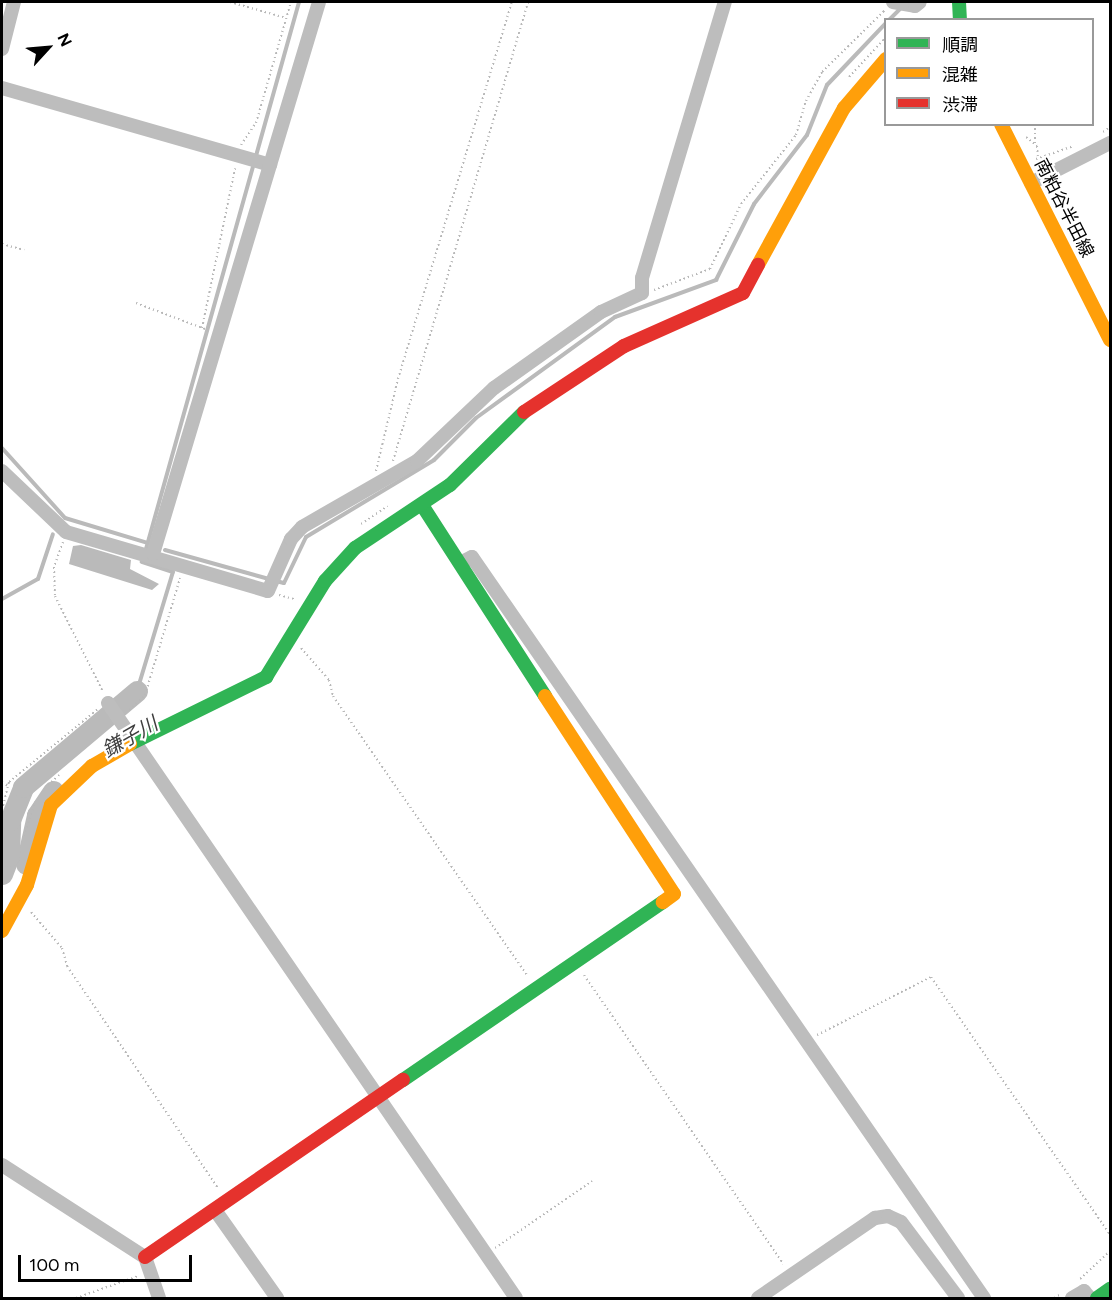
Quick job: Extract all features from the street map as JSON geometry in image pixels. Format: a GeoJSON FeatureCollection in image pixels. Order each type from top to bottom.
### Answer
{"type":"FeatureCollection","features":[{"type":"Feature","properties":{"kind":"street"},"geometry":{"type":"LineString","coordinates":[[2,49],[14,2]]}},
{"type":"Feature","properties":{"kind":"street"},"geometry":{"type":"LineString","coordinates":[[153,554],[319,2]]}},
{"type":"Feature","properties":{"kind":"street"},"geometry":{"type":"LineString","coordinates":[[2,471],[66,532],[153,554],[268,591],[291,539],[302,527],[398,472],[430,450],[494,388],[601,312],[642,293],[642,278],[724,2]]}},
{"type":"Feature","properties":{"kind":"street"},"geometry":{"type":"LineString","coordinates":[[955,18],[958,2]]}},
{"type":"Feature","properties":{"kind":"street"},"geometry":{"type":"LineString","coordinates":[[2,931],[20,902],[51,805],[92,766],[131,740],[252,687],[278,663],[325,581],[354,548],[422,505],[476,462],[528,408],[598,361],[743,292],[844,108],[884,60]]}},
{"type":"Feature","properties":{"kind":"street"},"geometry":{"type":"LineString","coordinates":[[2,88],[270,165]]}},
{"type":"Feature","properties":{"kind":"street","name":"南粕谷半田線"},"geometry":{"type":"LineString","coordinates":[[1003,126],[1110,340]]}},
{"type":"Feature","properties":{"kind":"street"},"geometry":{"type":"LineString","coordinates":[[1031,183],[1110,143]]}},
{"type":"Feature","properties":{"kind":"street"},"geometry":{"type":"LineString","coordinates":[[144,1257],[378,1099],[674,894],[462,562],[422,505]]}},
{"type":"Feature","properties":{"kind":"street"},"geometry":{"type":"LineString","coordinates":[[462,562],[472,557],[984,1299]]}},
{"type":"Feature","properties":{"kind":"street"},"geometry":{"type":"LineString","coordinates":[[108,703],[131,740],[516,1299]]}},
{"type":"Feature","properties":{"kind":"street"},"geometry":{"type":"LineString","coordinates":[[2,1165],[144,1257],[159,1299]]}},
{"type":"Feature","properties":{"kind":"street"},"geometry":{"type":"LineString","coordinates":[[221,1206],[277,1299]]}},
{"type":"Feature","properties":{"kind":"street"},"geometry":{"type":"LineString","coordinates":[[758,1299],[875,1218],[888,1216],[901,1222],[958,1299]]}},
{"type":"Feature","properties":{"kind":"street"},"geometry":{"type":"LineString","coordinates":[[1097,1299],[1110,1289]]}},
{"type":"Feature","properties":{"kind":"street"},"geometry":{"type":"LineString","coordinates":[[1072,1299],[1084,1291],[1090,1299]]}},
{"type":"Feature","properties":{"kind":"path"},"geometry":{"type":"LineString","coordinates":[[230,2],[286,18]]}},
{"type":"Feature","properties":{"kind":"path"},"geometry":{"type":"LineString","coordinates":[[374,486],[398,379],[512,2]]}},
{"type":"Feature","properties":{"kind":"path"},"geometry":{"type":"LineString","coordinates":[[398,472],[392,457],[528,2]]}},
{"type":"Feature","properties":{"kind":"path"},"geometry":{"type":"LineString","coordinates":[[885,18],[903,3]]}},
{"type":"Feature","properties":{"kind":"path"},"geometry":{"type":"LineString","coordinates":[[642,293],[710,269],[741,204],[796,135],[806,101],[822,72],[884,19]]}},
{"type":"Feature","properties":{"kind":"path"},"geometry":{"type":"LineString","coordinates":[[843,86],[884,38]]}},
{"type":"Feature","properties":{"kind":"path"},"geometry":{"type":"LineString","coordinates":[[1035,126],[1038,158]]}},
{"type":"Feature","properties":{"kind":"path"},"geometry":{"type":"LineString","coordinates":[[1098,134],[1110,127]]}},
{"type":"Feature","properties":{"kind":"path"},"geometry":{"type":"LineString","coordinates":[[1024,135],[1035,144]]}},
{"type":"Feature","properties":{"kind":"path"},"geometry":{"type":"LineString","coordinates":[[1021,164],[1082,142]]}},
{"type":"Feature","properties":{"kind":"path"},"geometry":{"type":"LineString","coordinates":[[2,244],[24,250]]}},
{"type":"Feature","properties":{"kind":"path"},"geometry":{"type":"LineString","coordinates":[[136,303],[219,334]]}},
{"type":"Feature","properties":{"kind":"path"},"geometry":{"type":"LineString","coordinates":[[354,530],[393,503]]}},
{"type":"Feature","properties":{"kind":"path"},"geometry":{"type":"LineString","coordinates":[[2,810],[8,786],[33,759],[108,703],[55,596],[54,567],[66,532]]}},
{"type":"Feature","properties":{"kind":"path"},"geometry":{"type":"LineString","coordinates":[[118,720],[145,695],[184,564]]}},
{"type":"Feature","properties":{"kind":"path"},"geometry":{"type":"LineString","coordinates":[[2,627],[2,658]]}},
{"type":"Feature","properties":{"kind":"path"},"geometry":{"type":"LineString","coordinates":[[291,639],[328,680],[333,696],[537,990]]}},
{"type":"Feature","properties":{"kind":"path"},"geometry":{"type":"LineString","coordinates":[[2,782],[8,786]]}},
{"type":"Feature","properties":{"kind":"path"},"geometry":{"type":"LineString","coordinates":[[20,902],[62,948],[68,966],[221,1206]]}},
{"type":"Feature","properties":{"kind":"path"},"geometry":{"type":"LineString","coordinates":[[576,963],[791,1276]]}},
{"type":"Feature","properties":{"kind":"path"},"geometry":{"type":"LineString","coordinates":[[804,1041],[932,977],[1110,1235]]}},
{"type":"Feature","properties":{"kind":"path"},"geometry":{"type":"LineString","coordinates":[[486,1255],[592,1180]]}},
{"type":"Feature","properties":{"kind":"path"},"geometry":{"type":"LineString","coordinates":[[1054,1299],[1110,1251]]}},
{"type":"Feature","properties":{"kind":"path"},"geometry":{"type":"LineString","coordinates":[[76,1299],[150,1272]]}},
{"type":"Feature","properties":{"kind":"shaded area"},"geometry":{"type":"Polygon","coordinates":[[[81,545],[131,560],[130,569],[159,584],[152,590],[69,564],[73,546],[81,545]]]}},
{"type":"Feature","properties":{"kind":"waterway"},"geometry":{"type":"LineString","coordinates":[[146,549],[299,2]]}},
{"type":"Feature","properties":{"kind":"waterway"},"geometry":{"type":"LineString","coordinates":[[891,18],[903,6]]}},
{"type":"Feature","properties":{"kind":"waterway"},"geometry":{"type":"LineString","coordinates":[[276,581],[284,583],[306,537],[434,460],[476,418],[615,317],[716,280],[754,204],[807,135],[827,85],[884,25]]}},
{"type":"Feature","properties":{"kind":"waterway"},"geometry":{"type":"LineString","coordinates":[[2,448],[65,518],[148,543]]}},
{"type":"Feature","properties":{"kind":"waterway"},"geometry":{"type":"LineString","coordinates":[[2,599],[38,579],[53,534]]}},
{"type":"Feature","properties":{"kind":"waterway"},"geometry":{"type":"LineString","coordinates":[[165,550],[269,579]]}},
{"type":"Feature","properties":{"kind":"waterway"},"geometry":{"type":"LineString","coordinates":[[137,691],[173,572],[142,562]]}},
{"type":"Feature","properties":{"kind":"waterway","name":"鎌子川"},"geometry":{"type":"LineString","coordinates":[[2,874],[9,856],[10,820],[23,787],[137,691]]}},
{"type":"Feature","properties":{"kind":"waterway","name":"鎌子川"},"geometry":{"type":"LineString","coordinates":[[26,864],[37,815],[53,791]]}},
{"type":"Feature","properties":{"kind":"traffic: fast"},"geometry":{"type":"LineString","coordinates":[[959,2],[960,18]]}},
{"type":"Feature","properties":{"kind":"traffic: fast"},"geometry":{"type":"LineString","coordinates":[[130,744],[266,677],[325,581],[355,548],[450,485],[524,412]]}},
{"type":"Feature","properties":{"kind":"traffic: fast"},"geometry":{"type":"LineString","coordinates":[[422,505],[545,696]]}},
{"type":"Feature","properties":{"kind":"traffic: fast"},"geometry":{"type":"LineString","coordinates":[[403,1080],[663,902]]}},
{"type":"Feature","properties":{"kind":"traffic: fast"},"geometry":{"type":"LineString","coordinates":[[1097,1298],[1110,1289]]}},
{"type":"Feature","properties":{"kind":"traffic: slow"},"geometry":{"type":"LineString","coordinates":[[758,265],[844,108],[884,61]]}},
{"type":"Feature","properties":{"kind":"traffic: slow"},"geometry":{"type":"LineString","coordinates":[[1002,126],[1110,340]]}},
{"type":"Feature","properties":{"kind":"traffic: slow"},"geometry":{"type":"LineString","coordinates":[[545,696],[674,894],[663,902]]}},
{"type":"Feature","properties":{"kind":"traffic: slow"},"geometry":{"type":"LineString","coordinates":[[2,931],[27,885],[51,805],[92,766],[130,744]]}},
{"type":"Feature","properties":{"kind":"traffic: jam"},"geometry":{"type":"LineString","coordinates":[[524,412],[624,346],[743,293],[758,265]]}},
{"type":"Feature","properties":{"kind":"traffic: jam"},"geometry":{"type":"LineString","coordinates":[[145,1257],[403,1080]]}}]}
